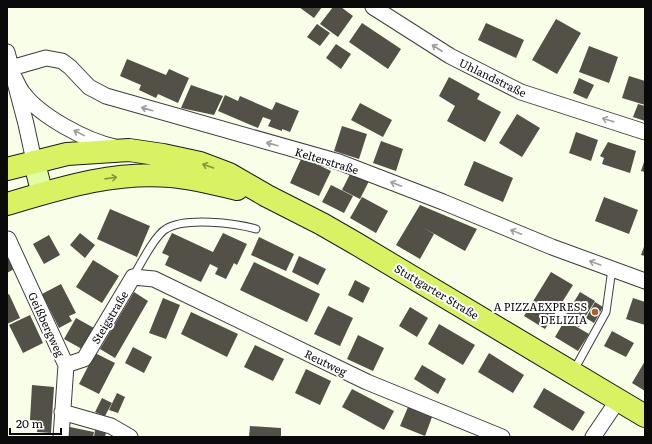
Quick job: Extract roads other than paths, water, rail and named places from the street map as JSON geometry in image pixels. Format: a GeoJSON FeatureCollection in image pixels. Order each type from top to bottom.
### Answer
{"type":"FeatureCollection","features":[{"type":"Feature","properties":{"kind":"main road","name":"Stuttgarter Straße"},"geometry":{"type":"LineString","coordinates":[[7,169],[34,161],[67,154],[104,150],[129,150],[163,155],[200,163],[229,174],[348,239],[645,416]]}},
{"type":"Feature","properties":{"kind":"main road","name":"Stuttgarter Straße"},"geometry":{"type":"LineString","coordinates":[[7,204],[92,180],[130,175],[172,176],[267,196]]}},
{"type":"Feature","properties":{"kind":"street","name":"Uhlandstraße"},"geometry":{"type":"LineString","coordinates":[[373,7],[450,56],[520,92],[645,132]]}},
{"type":"Feature","properties":{"kind":"street"},"geometry":{"type":"LineString","coordinates":[[7,52],[42,193]]}},
{"type":"Feature","properties":{"kind":"street","name":"Kelterstraße"},"geometry":{"type":"LineString","coordinates":[[12,72],[46,58],[62,61],[70,67],[89,87],[106,96],[339,162],[444,202],[552,247],[645,281]]}},
{"type":"Feature","properties":{"kind":"street"},"geometry":{"type":"LineString","coordinates":[[12,72],[23,93],[35,106],[57,122],[90,139],[109,146],[129,150]]}},
{"type":"Feature","properties":{"kind":"street","name":"Geißbergweg"},"geometry":{"type":"LineString","coordinates":[[8,239],[66,365],[61,437]]}},
{"type":"Feature","properties":{"kind":"street","name":"Reutweg"},"geometry":{"type":"LineString","coordinates":[[133,277],[154,279],[367,382],[502,437]]}},
{"type":"Feature","properties":{"kind":"street","name":"Steigstraße"},"geometry":{"type":"LineString","coordinates":[[66,365],[84,359],[133,277]]}},
{"type":"Feature","properties":{"kind":"street"},"geometry":{"type":"LineString","coordinates":[[593,437],[618,400]]}},
{"type":"Feature","properties":{"kind":"street"},"geometry":{"type":"LineString","coordinates":[[62,412],[111,426],[130,437]]}},
{"type":"Feature","properties":{"kind":"lane"},"geometry":{"type":"LineString","coordinates":[[133,277],[154,243],[165,229],[180,223],[218,222],[256,229]]}},
{"type":"Feature","properties":{"kind":"lane"},"geometry":{"type":"LineString","coordinates":[[572,373],[606,312],[612,269]]}},
{"type":"Feature","properties":{"kind":"place","name":"A PIZZAEXPRESS DELIZIA"},"geometry":{"type":"Point","coordinates":[595,312]}}]}
